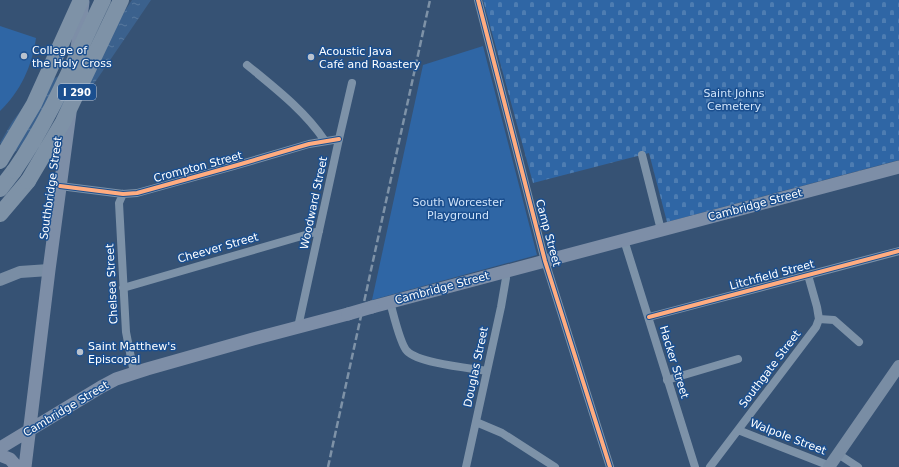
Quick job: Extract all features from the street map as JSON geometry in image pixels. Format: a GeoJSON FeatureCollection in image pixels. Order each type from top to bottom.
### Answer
{"type":"FeatureCollection","features":[{"type":"Feature","properties":{"kind":"highway"},"geometry":{"type":"LineString","coordinates":[[0,161],[26,119],[49,74],[82,0]]}},
{"type":"Feature","properties":{"kind":"highway","name":"I 290"},"geometry":{"type":"LineString","coordinates":[[0,189],[26,153],[47,116],[103,0]]}},
{"type":"Feature","properties":{"kind":"highway","name":"I 290"},"geometry":{"type":"LineString","coordinates":[[0,214],[28,181],[63,122],[121,0]]}},
{"type":"Feature","properties":{"kind":"main road","name":"Southbridge Street"},"geometry":{"type":"LineString","coordinates":[[25,466],[60,186],[71,108],[81,58],[82,0]]}},
{"type":"Feature","properties":{"kind":"main road"},"geometry":{"type":"LineString","coordinates":[[81,58],[116,0]]}},
{"type":"Feature","properties":{"kind":"main road","name":"Cambridge Street"},"geometry":{"type":"LineString","coordinates":[[0,448],[101,387],[116,379],[134,373],[390,302],[899,168]]}},
{"type":"Feature","properties":{"kind":"main road"},"geometry":{"type":"LineString","coordinates":[[0,456],[25,466]]}},
{"type":"Feature","properties":{"kind":"street","name":"Camp Street"},"geometry":{"type":"LineString","coordinates":[[478,0],[545,261],[610,467]]}},
{"type":"Feature","properties":{"kind":"street"},"geometry":{"type":"LineString","coordinates":[[247,65],[315,127],[325,141]]}},
{"type":"Feature","properties":{"kind":"street","name":"Woodward Street"},"geometry":{"type":"LineString","coordinates":[[298,327],[352,83]]}},
{"type":"Feature","properties":{"kind":"street","name":"Crompton Street"},"geometry":{"type":"LineString","coordinates":[[60,186],[123,194],[137,193],[309,144],[339,139]]}},
{"type":"Feature","properties":{"kind":"street"},"geometry":{"type":"LineString","coordinates":[[642,155],[661,230]]}},
{"type":"Feature","properties":{"kind":"street","name":"Chelsea Street"},"geometry":{"type":"LineString","coordinates":[[123,194],[119,203],[123,288],[126,332],[134,373]]}},
{"type":"Feature","properties":{"kind":"street","name":"Cheever Street"},"geometry":{"type":"LineString","coordinates":[[123,288],[319,231]]}},
{"type":"Feature","properties":{"kind":"street","name":"Hacker Street"},"geometry":{"type":"LineString","coordinates":[[624,240],[649,317],[667,380],[696,467]]}},
{"type":"Feature","properties":{"kind":"street","name":"Litchfield Street"},"geometry":{"type":"LineString","coordinates":[[649,317],[899,251]]}},
{"type":"Feature","properties":{"kind":"street"},"geometry":{"type":"LineString","coordinates":[[0,280],[20,272],[49,270]]}},
{"type":"Feature","properties":{"kind":"street","name":"Douglas Street"},"geometry":{"type":"LineString","coordinates":[[466,467],[501,307],[506,278],[504,272]]}},
{"type":"Feature","properties":{"kind":"street"},"geometry":{"type":"LineString","coordinates":[[808,275],[819,319],[834,320],[859,342]]}},
{"type":"Feature","properties":{"kind":"street"},"geometry":{"type":"LineString","coordinates":[[390,302],[398,332],[406,351],[418,358],[487,371]]}},
{"type":"Feature","properties":{"kind":"street","name":"Southgate Street"},"geometry":{"type":"LineString","coordinates":[[710,467],[816,327],[819,319]]}},
{"type":"Feature","properties":{"kind":"street"},"geometry":{"type":"LineString","coordinates":[[667,380],[738,358]]}},
{"type":"Feature","properties":{"kind":"street"},"geometry":{"type":"LineString","coordinates":[[830,466],[899,366]]}},
{"type":"Feature","properties":{"kind":"street"},"geometry":{"type":"LineString","coordinates":[[476,422],[502,433],[555,467]]}},
{"type":"Feature","properties":{"kind":"street","name":"Walpole Street"},"geometry":{"type":"LineString","coordinates":[[738,430],[830,466]]}},
{"type":"Feature","properties":{"kind":"street","name":"Walpole Street"},"geometry":{"type":"LineString","coordinates":[[838,454],[858,467]]}},
{"type":"Feature","properties":{"kind":"green space","name":"Saint Johns Cemetery"},"geometry":{"type":"Polygon","coordinates":[[[483,0],[899,0],[899,160],[667,222],[649,153],[533,183],[483,0]]]}},
{"type":"Feature","properties":{"kind":"green space"},"geometry":{"type":"Polygon","coordinates":[[[0,26],[36,38],[32,58],[24,78],[14,95],[0,111],[0,26]]]}},
{"type":"Feature","properties":{"kind":"green space","name":"South Worcester Playground"},"geometry":{"type":"Polygon","coordinates":[[[483,46],[537,255],[372,300],[423,65],[483,46]]]}},
{"type":"Feature","properties":{"kind":"water"},"geometry":{"type":"Polygon","coordinates":[[[132,0],[151,0],[87,94],[55,111],[14,153],[0,143],[12,122],[38,88],[96,54],[132,0]]]}},
{"type":"Feature","properties":{"kind":"railway"},"geometry":{"type":"LineString","coordinates":[[328,467],[430,0]]}},
{"type":"Feature","properties":{"kind":"cycle path"},"geometry":{"type":"LineString","coordinates":[[478,0],[545,261],[610,467]]}},
{"type":"Feature","properties":{"kind":"cycle path"},"geometry":{"type":"LineString","coordinates":[[60,186],[123,194],[137,193],[309,144],[339,139]]}},
{"type":"Feature","properties":{"kind":"cycle path"},"geometry":{"type":"LineString","coordinates":[[649,317],[899,251]]}},
{"type":"Feature","properties":{"kind":"place","name":"College of the Holy Cross"},"geometry":{"type":"Point","coordinates":[24,56]}},
{"type":"Feature","properties":{"kind":"place","name":"Acoustic Java Café and Roastery"},"geometry":{"type":"Point","coordinates":[311,57]}},
{"type":"Feature","properties":{"kind":"place","name":"Saint Matthew's Episcopal"},"geometry":{"type":"Point","coordinates":[80,352]}}]}
